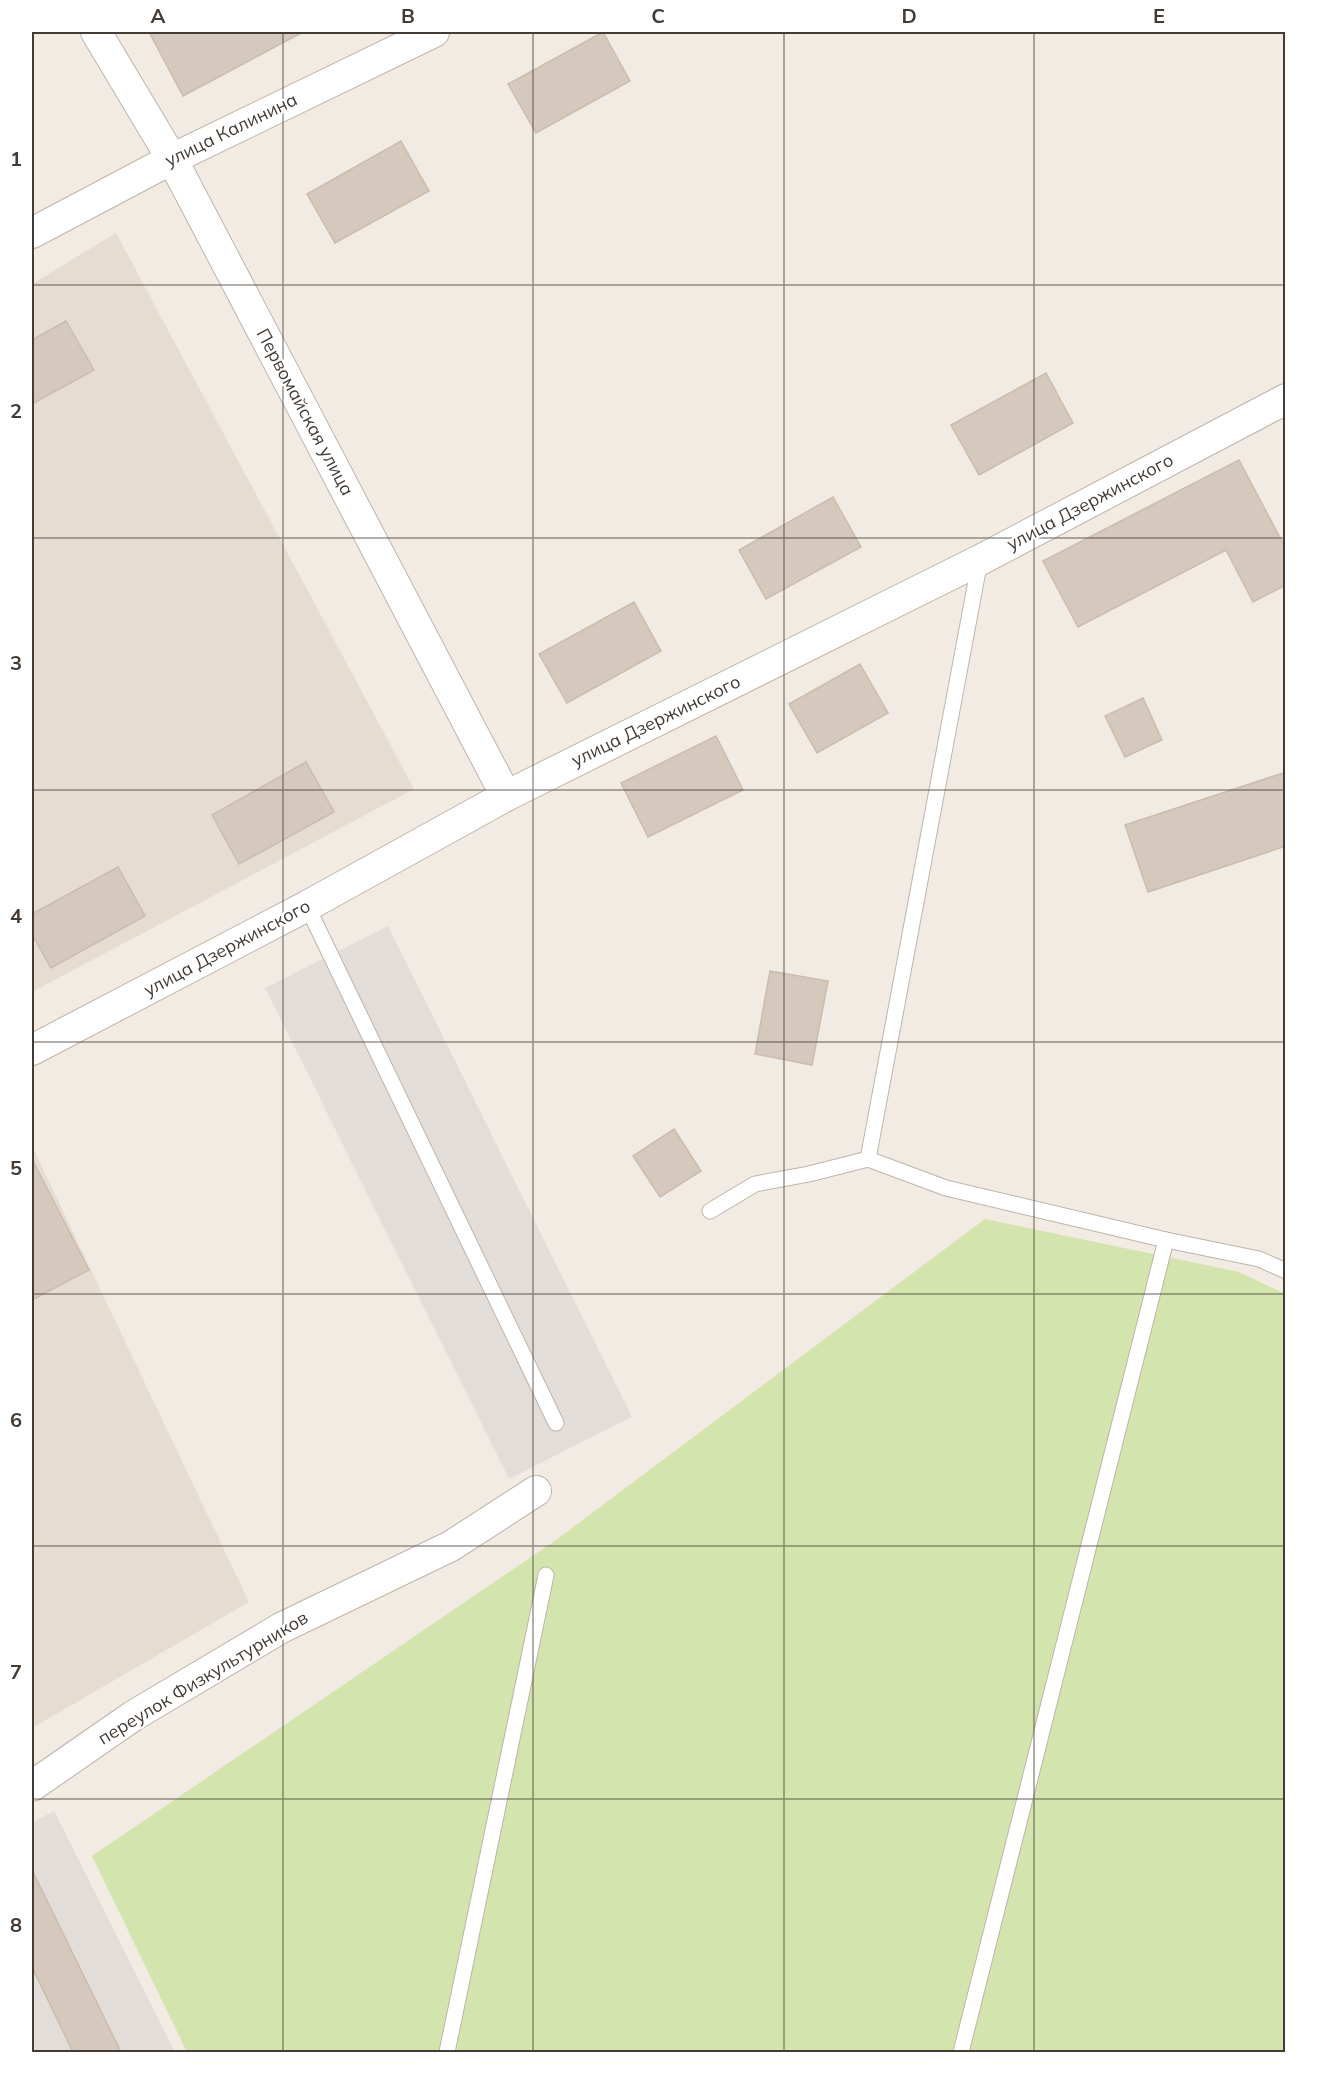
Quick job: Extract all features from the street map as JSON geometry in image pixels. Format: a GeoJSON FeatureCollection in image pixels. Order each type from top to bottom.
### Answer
{"type":"FeatureCollection","features":[{"type":"Feature","properties":{"kind":"street","name":"Первомайская улица"},"geometry":{"type":"LineString","coordinates":[[96,32],[172,159],[506,796]]}},
{"type":"Feature","properties":{"kind":"street","name":"улица Калинина"},"geometry":{"type":"LineString","coordinates":[[32,233],[172,159],[434,32]]}},
{"type":"Feature","properties":{"kind":"street","name":"улица Дзержинского"},"geometry":{"type":"LineString","coordinates":[[32,1050],[307,906],[506,796],[980,560],[1286,399]]}},
{"type":"Feature","properties":{"kind":"street","name":"переулок Физкультурников"},"geometry":{"type":"LineString","coordinates":[[32,1786],[133,1716],[281,1628],[451,1546],[536,1491]]}},
{"type":"Feature","properties":{"kind":"lane"},"geometry":{"type":"LineString","coordinates":[[868,1159],[980,560]]}},
{"type":"Feature","properties":{"kind":"lane"},"geometry":{"type":"LineString","coordinates":[[307,906],[556,1423]]}},
{"type":"Feature","properties":{"kind":"lane"},"geometry":{"type":"LineString","coordinates":[[710,1211],[755,1184],[809,1174],[868,1159],[946,1188],[1166,1240],[1259,1259],[1286,1271]]}},
{"type":"Feature","properties":{"kind":"lane"},"geometry":{"type":"LineString","coordinates":[[961,2052],[1166,1240]]}},
{"type":"Feature","properties":{"kind":"lane"},"geometry":{"type":"LineString","coordinates":[[447,2052],[546,1575]]}},
{"type":"Feature","properties":{"kind":"shaded area"},"geometry":{"type":"Polygon","coordinates":[[[116,233],[414,789],[32,992],[32,284],[116,233]]]}},
{"type":"Feature","properties":{"kind":"shaded area"},"geometry":{"type":"Polygon","coordinates":[[[388,926],[632,1417],[509,1479],[265,988],[388,926]]]}},
{"type":"Feature","properties":{"kind":"shaded area"},"geometry":{"type":"Polygon","coordinates":[[[32,1146],[249,1602],[32,1728],[32,1146]]]}},
{"type":"Feature","properties":{"kind":"shaded area"},"geometry":{"type":"Polygon","coordinates":[[[54,1811],[175,2052],[32,2052],[32,1823],[54,1811]]]}},
{"type":"Feature","properties":{"kind":"green space"},"geometry":{"type":"Polygon","coordinates":[[[985,1219],[1239,1272],[1285,1294],[1285,2052],[187,2052],[92,1856],[556,1540],[985,1219]]]}},
{"type":"Feature","properties":{"kind":"building"},"geometry":{"type":"Polygon","coordinates":[[[149,32],[303,32],[183,96],[149,32]]]}},
{"type":"Feature","properties":{"kind":"building"},"geometry":{"type":"Polygon","coordinates":[[[603,32],[630,81],[536,133],[508,84],[603,32]]]}},
{"type":"Feature","properties":{"kind":"building"},"geometry":{"type":"Polygon","coordinates":[[[401,141],[429,191],[335,243],[307,194],[401,141]]]}},
{"type":"Feature","properties":{"kind":"building"},"geometry":{"type":"Polygon","coordinates":[[[66,321],[94,370],[32,404],[32,340],[66,321]]]}},
{"type":"Feature","properties":{"kind":"building"},"geometry":{"type":"Polygon","coordinates":[[[1046,373],[1073,423],[979,475],[951,425],[1046,373]]]}},
{"type":"Feature","properties":{"kind":"building"},"geometry":{"type":"Polygon","coordinates":[[[1239,460],[1286,549],[1286,585],[1253,602],[1226,550],[1078,627],[1043,561],[1239,460]]]}},
{"type":"Feature","properties":{"kind":"building"},"geometry":{"type":"Polygon","coordinates":[[[833,497],[861,547],[766,599],[739,550],[833,497]]]}},
{"type":"Feature","properties":{"kind":"building"},"geometry":{"type":"Polygon","coordinates":[[[634,602],[661,651],[567,703],[539,654],[634,602]]]}},
{"type":"Feature","properties":{"kind":"building"},"geometry":{"type":"Polygon","coordinates":[[[860,664],[888,713],[817,753],[789,704],[860,664]]]}},
{"type":"Feature","properties":{"kind":"building"},"geometry":{"type":"Polygon","coordinates":[[[1143,698],[1162,740],[1125,757],[1105,716],[1143,698]]]}},
{"type":"Feature","properties":{"kind":"building"},"geometry":{"type":"Polygon","coordinates":[[[716,736],[743,790],[648,837],[621,783],[716,736]]]}},
{"type":"Feature","properties":{"kind":"building"},"geometry":{"type":"Polygon","coordinates":[[[306,762],[334,812],[239,864],[212,815],[306,762]]]}},
{"type":"Feature","properties":{"kind":"building"},"geometry":{"type":"Polygon","coordinates":[[[1286,772],[1286,846],[1148,892],[1125,825],[1286,772]]]}},
{"type":"Feature","properties":{"kind":"building"},"geometry":{"type":"Polygon","coordinates":[[[118,867],[145,916],[51,968],[32,934],[32,914],[118,867]]]}},
{"type":"Feature","properties":{"kind":"building"},"geometry":{"type":"Polygon","coordinates":[[[770,971],[828,981],[812,1065],[755,1054],[770,971]]]}},
{"type":"Feature","properties":{"kind":"building"},"geometry":{"type":"Polygon","coordinates":[[[674,1129],[701,1171],[660,1197],[633,1156],[674,1129]]]}},
{"type":"Feature","properties":{"kind":"building"},"geometry":{"type":"Polygon","coordinates":[[[32,1159],[89,1270],[32,1300],[32,1159]]]}},
{"type":"Feature","properties":{"kind":"building"},"geometry":{"type":"Polygon","coordinates":[[[32,1870],[121,2052],[73,2052],[32,1967],[32,1870]]]}}]}
